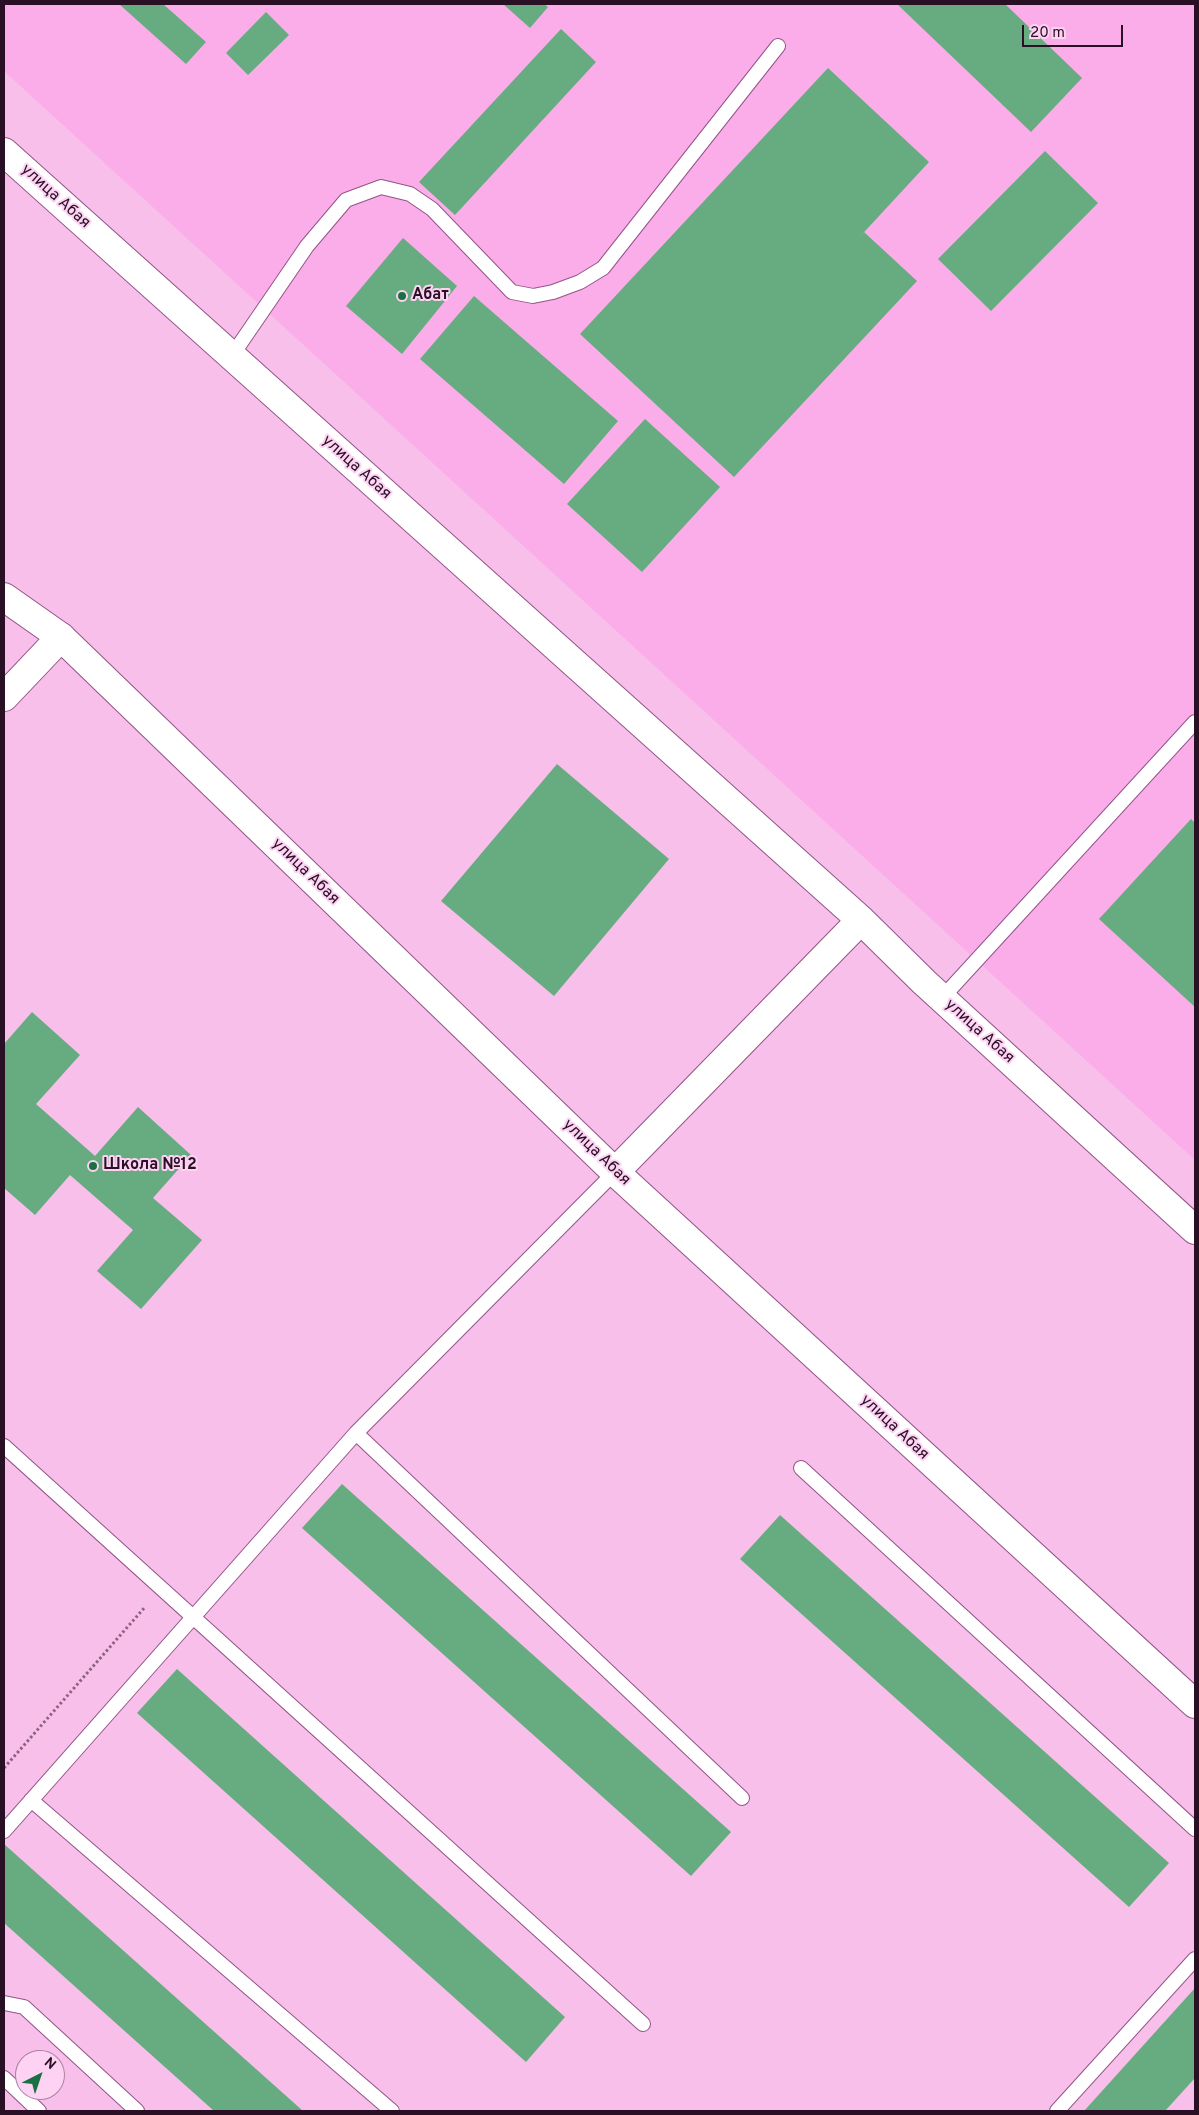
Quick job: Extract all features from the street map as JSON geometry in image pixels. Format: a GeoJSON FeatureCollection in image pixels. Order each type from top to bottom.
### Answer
{"type":"FeatureCollection","features":[{"type":"Feature","properties":{"kind":"street","name":"улица Абая"},"geometry":{"type":"LineString","coordinates":[[4,152],[861,920],[942,998],[1195,1230]]}},
{"type":"Feature","properties":{"kind":"street","name":"улица Абая"},"geometry":{"type":"LineString","coordinates":[[4,597],[61,637],[615,1172],[1195,1704]]}},
{"type":"Feature","properties":{"kind":"street"},"geometry":{"type":"LineString","coordinates":[[4,697],[61,637]]}},
{"type":"Feature","properties":{"kind":"street"},"geometry":{"type":"LineString","coordinates":[[615,1172],[861,920]]}},
{"type":"Feature","properties":{"kind":"lane"},"geometry":{"type":"LineString","coordinates":[[231,357],[307,246],[346,200],[382,187],[410,194],[432,210],[512,292],[533,296],[553,292],[580,282],[602,268],[778,46]]}},
{"type":"Feature","properties":{"kind":"lane"},"geometry":{"type":"LineString","coordinates":[[942,998],[1195,722]]}},
{"type":"Feature","properties":{"kind":"lane"},"geometry":{"type":"LineString","coordinates":[[4,1831],[356,1433],[615,1172]]}},
{"type":"Feature","properties":{"kind":"lane"},"geometry":{"type":"LineString","coordinates":[[356,1433],[742,1798]]}},
{"type":"Feature","properties":{"kind":"lane"},"geometry":{"type":"LineString","coordinates":[[4,1446],[160,1590],[642,2024]]}},
{"type":"Feature","properties":{"kind":"lane"},"geometry":{"type":"LineString","coordinates":[[801,1468],[1195,1829]]}},
{"type":"Feature","properties":{"kind":"lane"},"geometry":{"type":"LineString","coordinates":[[31,1800],[392,2111]]}},
{"type":"Feature","properties":{"kind":"lane"},"geometry":{"type":"LineString","coordinates":[[1057,2111],[1195,1959]]}},
{"type":"Feature","properties":{"kind":"lane"},"geometry":{"type":"LineString","coordinates":[[4,2003],[24,2007],[137,2111]]}},
{"type":"Feature","properties":{"kind":"lane"},"geometry":{"type":"LineString","coordinates":[[4,2078],[39,2111]]}},
{"type":"Feature","properties":{"kind":"path"},"geometry":{"type":"LineString","coordinates":[[4,1768],[160,1590]]}},
{"type":"Feature","properties":{"kind":"shaded area"},"geometry":{"type":"Polygon","coordinates":[[[4,4],[1195,4],[1195,1160],[4,71],[4,4]]]}},
{"type":"Feature","properties":{"kind":"building"},"geometry":{"type":"Polygon","coordinates":[[[119,4],[163,4],[206,42],[186,64],[119,4]]]}},
{"type":"Feature","properties":{"kind":"building"},"geometry":{"type":"Polygon","coordinates":[[[503,4],[544,4],[548,7],[530,28],[503,4]]]}},
{"type":"Feature","properties":{"kind":"building"},"geometry":{"type":"Polygon","coordinates":[[[897,4],[1005,4],[1082,78],[1031,132],[897,4]]]}},
{"type":"Feature","properties":{"kind":"building"},"geometry":{"type":"Polygon","coordinates":[[[266,12],[289,35],[248,75],[226,53],[266,12]]]}},
{"type":"Feature","properties":{"kind":"building"},"geometry":{"type":"Polygon","coordinates":[[[561,29],[596,62],[455,215],[419,182],[561,29]]]}},
{"type":"Feature","properties":{"kind":"building"},"geometry":{"type":"Polygon","coordinates":[[[828,68],[929,162],[864,232],[917,281],[734,477],[580,334],[828,68]]]}},
{"type":"Feature","properties":{"kind":"building"},"geometry":{"type":"Polygon","coordinates":[[[1045,151],[1098,203],[991,311],[938,259],[1045,151]]]}},
{"type":"Feature","properties":{"kind":"building","name":"Абат"},"geometry":{"type":"Polygon","coordinates":[[[403,238],[457,286],[402,354],[346,306],[403,238]]]}},
{"type":"Feature","properties":{"kind":"building"},"geometry":{"type":"Polygon","coordinates":[[[474,296],[618,421],[564,484],[420,359],[474,296]]]}},
{"type":"Feature","properties":{"kind":"building"},"geometry":{"type":"Polygon","coordinates":[[[645,419],[720,487],[642,572],[567,504],[645,419]]]}},
{"type":"Feature","properties":{"kind":"building"},"geometry":{"type":"Polygon","coordinates":[[[557,764],[669,859],[554,996],[441,901],[557,764]]]}},
{"type":"Feature","properties":{"kind":"building"},"geometry":{"type":"Polygon","coordinates":[[[1191,819],[1195,823],[1195,1007],[1099,919],[1191,819]]]}},
{"type":"Feature","properties":{"kind":"building","name":"Школа №12"},"geometry":{"type":"Polygon","coordinates":[[[32,1012],[80,1055],[36,1104],[95,1156],[138,1107],[191,1155],[153,1198],[202,1240],[141,1309],[97,1271],[133,1230],[70,1175],[35,1215],[4,1188],[4,1044],[32,1012]]]}},
{"type":"Feature","properties":{"kind":"building"},"geometry":{"type":"Polygon","coordinates":[[[342,1484],[731,1832],[691,1876],[302,1528],[342,1484]]]}},
{"type":"Feature","properties":{"kind":"building"},"geometry":{"type":"Polygon","coordinates":[[[780,1515],[1169,1863],[1129,1907],[740,1559],[780,1515]]]}},
{"type":"Feature","properties":{"kind":"building"},"geometry":{"type":"Polygon","coordinates":[[[177,1669],[565,2017],[526,2062],[137,1713],[177,1669]]]}},
{"type":"Feature","properties":{"kind":"building"},"geometry":{"type":"Polygon","coordinates":[[[4,1844],[303,2111],[214,2111],[4,1923],[4,1844]]]}},
{"type":"Feature","properties":{"kind":"building"},"geometry":{"type":"Polygon","coordinates":[[[1195,1988],[1195,2078],[1165,2111],[1084,2111],[1195,1988]]]}},
{"type":"Feature","properties":{"kind":"place","name":"Абат"},"geometry":{"type":"Point","coordinates":[402,296]}},
{"type":"Feature","properties":{"kind":"place","name":"Школа №12"},"geometry":{"type":"Point","coordinates":[93,1166]}}]}
